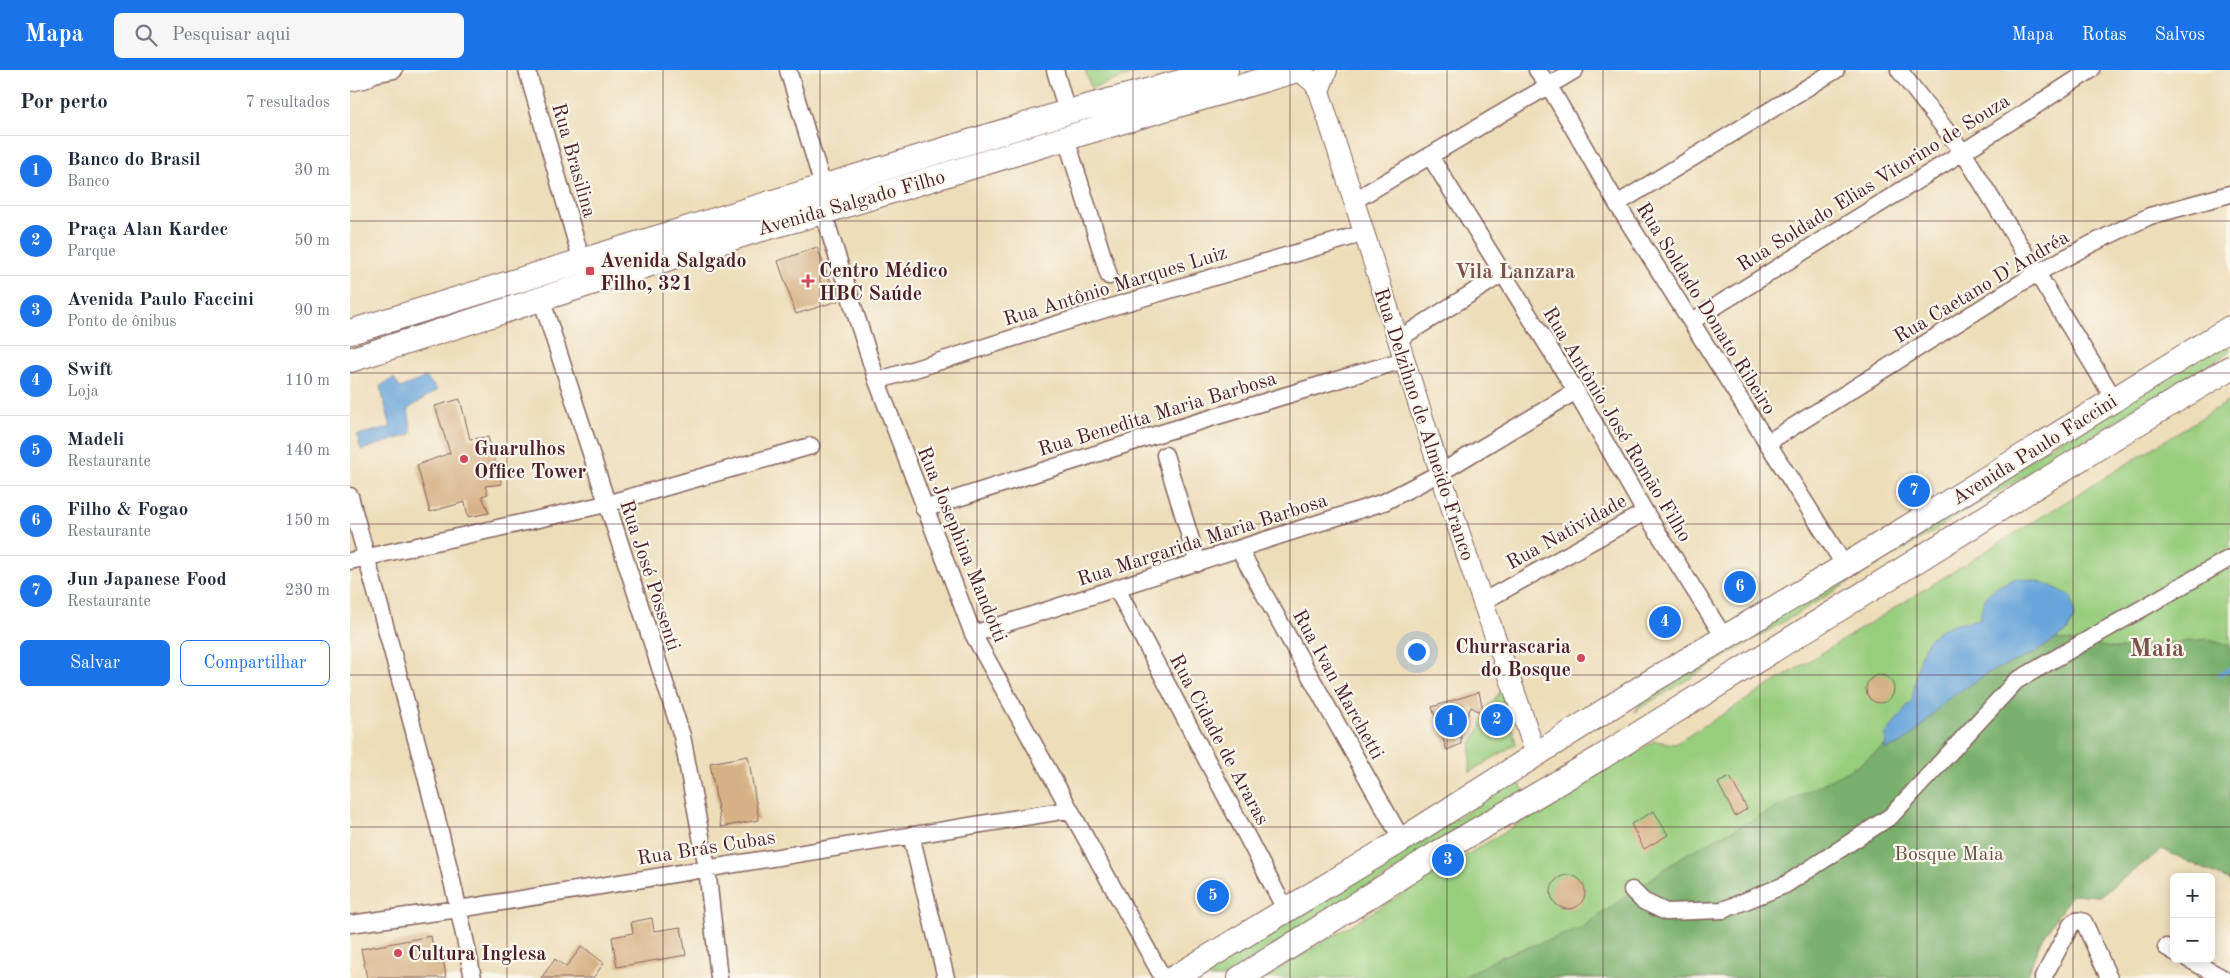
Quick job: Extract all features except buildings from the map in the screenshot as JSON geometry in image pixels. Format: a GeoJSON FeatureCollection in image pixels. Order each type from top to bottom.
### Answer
{"type":"FeatureCollection","features":[{"type":"Feature","properties":{"kind":"main road","name":"Avenida Salgado Filho"},"geometry":{"type":"LineString","coordinates":[[350,332],[1067,112],[1226,70]]}},
{"type":"Feature","properties":{"kind":"main road","name":"Avenida Salgado Filho"},"geometry":{"type":"LineString","coordinates":[[350,360],[748,233],[1298,70]]}},
{"type":"Feature","properties":{"kind":"main road","name":"Avenida Paulo Faccini"},"geometry":{"type":"LineString","coordinates":[[1174,978],[1402,840],[1650,682],[1845,566],[2230,328]]}},
{"type":"Feature","properties":{"kind":"main road","name":"Avenida Paulo Faccini"},"geometry":{"type":"LineString","coordinates":[[1240,978],[1414,868],[1600,758],[1632,736],[2122,432],[2230,368]]}},
{"type":"Feature","properties":{"kind":"main road"},"geometry":{"type":"LineString","coordinates":[[1632,736],[1623,731],[1617,721],[1619,710],[1623,704],[1645,690],[1650,682]]}},
{"type":"Feature","properties":{"kind":"main road"},"geometry":{"type":"LineString","coordinates":[[1530,798],[1536,777],[1536,756]]}},
{"type":"Feature","properties":{"kind":"street"},"geometry":{"type":"LineString","coordinates":[[362,75],[394,70]]}},
{"type":"Feature","properties":{"kind":"street","name":"Rua Brasilina"},"geometry":{"type":"LineString","coordinates":[[527,70],[582,262]]}},
{"type":"Feature","properties":{"kind":"street"},"geometry":{"type":"LineString","coordinates":[[788,70],[823,186]]}},
{"type":"Feature","properties":{"kind":"street"},"geometry":{"type":"LineString","coordinates":[[1054,70],[1067,112]]}},
{"type":"Feature","properties":{"kind":"street","name":"Rua Delzihno de Almeido Franco"},"geometry":{"type":"LineString","coordinates":[[1298,70],[1313,82],[1319,91],[1365,233],[1403,360],[1482,602],[1536,756]]}},
{"type":"Feature","properties":{"kind":"street"},"geometry":{"type":"LineString","coordinates":[[1319,91],[1327,70]]}},
{"type":"Feature","properties":{"kind":"street","name":"Rua Soldado Donato Ribeiro"},"geometry":{"type":"LineString","coordinates":[[1537,70],[1549,86],[1617,204],[1845,566]]}},
{"type":"Feature","properties":{"kind":"street"},"geometry":{"type":"LineString","coordinates":[[1354,200],[1574,70]]}},
{"type":"Feature","properties":{"kind":"street"},"geometry":{"type":"LineString","coordinates":[[1617,204],[1836,70]]}},
{"type":"Feature","properties":{"kind":"street"},"geometry":{"type":"LineString","coordinates":[[1899,70],[1964,152],[2114,399]]}},
{"type":"Feature","properties":{"kind":"street","name":"Rua Soldado Elias Vitorino de Souza"},"geometry":{"type":"LineString","coordinates":[[1692,321],[1964,152],[2079,74],[2091,70]]}},
{"type":"Feature","properties":{"kind":"street"},"geometry":{"type":"LineString","coordinates":[[1066,138],[1109,276]]}},
{"type":"Feature","properties":{"kind":"street","name":"Rua Antônio José Romão Filho"},"geometry":{"type":"LineString","coordinates":[[1430,156],[1576,391],[1645,512],[1724,637]]}},
{"type":"Feature","properties":{"kind":"street","name":"Rua Caetano D'Andréa"},"geometry":{"type":"LineString","coordinates":[[1767,443],[2037,273],[2093,243],[2150,216],[2230,194]]}},
{"type":"Feature","properties":{"kind":"street","name":"Rua Josephina Mandotti"},"geometry":{"type":"LineString","coordinates":[[823,212],[878,381],[924,509],[973,634],[1068,810],[1163,978]]}},
{"type":"Feature","properties":{"kind":"street","name":"Rua Antônio Marques Luiz"},"geometry":{"type":"LineString","coordinates":[[878,381],[1118,305],[1365,233]]}},
{"type":"Feature","properties":{"kind":"street"},"geometry":{"type":"LineString","coordinates":[[1397,340],[1502,274]]}},
{"type":"Feature","properties":{"kind":"street","name":"Rua José Possenti"},"geometry":{"type":"LineString","coordinates":[[541,298],[682,736],[707,868],[719,978]]}},
{"type":"Feature","properties":{"kind":"street","name":"Rua Benedita Maria Barbosa"},"geometry":{"type":"LineString","coordinates":[[924,509],[1158,434],[1403,360]]}},
{"type":"Feature","properties":{"kind":"street","name":"Rua Margarida Maria Barbosa"},"geometry":{"type":"LineString","coordinates":[[973,634],[1384,502],[1440,473],[1576,391]]}},
{"type":"Feature","properties":{"kind":"street"},"geometry":{"type":"LineString","coordinates":[[358,559],[606,504],[811,446]]}},
{"type":"Feature","properties":{"kind":"street"},"geometry":{"type":"LineString","coordinates":[[1165,455],[1198,563]]}},
{"type":"Feature","properties":{"kind":"street"},"geometry":{"type":"LineString","coordinates":[[350,496],[358,559],[422,760],[459,909],[473,978]]}},
{"type":"Feature","properties":{"kind":"street","name":"Rua Natividade"},"geometry":{"type":"LineString","coordinates":[[1482,602],[1645,512]]}},
{"type":"Feature","properties":{"kind":"street","name":"Rua Ivan Marchetti"},"geometry":{"type":"LineString","coordinates":[[1239,549],[1402,840]]}},
{"type":"Feature","properties":{"kind":"street"},"geometry":{"type":"LineString","coordinates":[[1637,895],[1666,912],[1723,910],[1785,885],[1891,816],[2016,681],[2096,637],[2230,558]]}},
{"type":"Feature","properties":{"kind":"street","name":"Rua Cidade de Araras"},"geometry":{"type":"LineString","coordinates":[[1117,589],[1285,910]]}},
{"type":"Feature","properties":{"kind":"street","name":"Rua Brás Cubas"},"geometry":{"type":"LineString","coordinates":[[350,924],[459,909],[1068,810]]}},
{"type":"Feature","properties":{"kind":"street"},"geometry":{"type":"LineString","coordinates":[[912,835],[946,978]]}},
{"type":"Feature","properties":{"kind":"street"},"geometry":{"type":"LineString","coordinates":[[2043,978],[2071,925],[2075,921],[2084,922],[2109,978]]}},
{"type":"Feature","properties":{"kind":"street"},"geometry":{"type":"LineString","coordinates":[[2195,963],[2223,978]]}},
{"type":"Feature","properties":{"kind":"green space"},"geometry":{"type":"Polygon","coordinates":[[[1085,70],[1146,70],[1091,88],[1085,70]]]}},
{"type":"Feature","properties":{"kind":"green space"},"geometry":{"type":"Polygon","coordinates":[[[2230,337],[2230,352],[1634,712],[1653,687],[2230,337]]]}},
{"type":"Feature","properties":{"kind":"green space"},"geometry":{"type":"Polygon","coordinates":[[[2230,400],[2230,881],[2162,849],[2100,896],[2072,894],[2040,942],[2026,978],[1264,978],[1654,741],[1675,744],[2230,400]]]}},
{"type":"Feature","properties":{"kind":"green space","name":"Bosque Maia"},"geometry":{"type":"Polygon","coordinates":[[[2057,639],[2118,649],[2207,639],[2230,646],[2230,881],[2162,849],[2100,896],[2072,894],[2040,942],[2026,978],[1462,978],[1500,957],[1580,929],[1683,856],[1857,766],[1986,671],[2057,639]]]}},
{"type":"Feature","properties":{"kind":"green space"},"geometry":{"type":"Polygon","coordinates":[[[1502,689],[1516,744],[1470,772],[1471,743],[1479,731],[1488,708],[1502,689]]]}},
{"type":"Feature","properties":{"kind":"green space"},"geometry":{"type":"Polygon","coordinates":[[[1518,780],[1524,791],[1223,978],[1200,978],[1518,780]]]}},
{"type":"Feature","properties":{"kind":"water"},"geometry":{"type":"Polygon","coordinates":[[[426,377],[437,390],[408,409],[412,434],[361,450],[357,435],[391,427],[380,386],[394,378],[400,388],[426,377]]]}},
{"type":"Feature","properties":{"kind":"water"},"geometry":{"type":"Polygon","coordinates":[[[2016,578],[2044,584],[2071,596],[2075,616],[2067,632],[2034,653],[1990,672],[1945,701],[1919,729],[1902,743],[1885,750],[1886,734],[1912,700],[1920,656],[1929,639],[1941,629],[1957,623],[1980,619],[1981,610],[1990,592],[2016,578]]]}},
{"type":"Feature","properties":{"kind":"waterway"},"geometry":{"type":"LineString","coordinates":[[2220,675],[2230,669]]}},
{"type":"Feature","properties":{"kind":"place","name":"Avenida Salgado Filho, 321"},"geometry":{"type":"Point","coordinates":[590,271]}},
{"type":"Feature","properties":{"kind":"place","name":"Centro Médico HBC Saúde"},"geometry":{"type":"Point","coordinates":[808,281]}},
{"type":"Feature","properties":{"kind":"place","name":"Guarulhos Office Tower"},"geometry":{"type":"Point","coordinates":[464,459]}},
{"type":"Feature","properties":{"kind":"place","name":"Jun Japanese Food"},"geometry":{"type":"Point","coordinates":[1914,491]}},
{"type":"Feature","properties":{"kind":"place","name":"Filho & Fogao"},"geometry":{"type":"Point","coordinates":[1740,587]}},
{"type":"Feature","properties":{"kind":"place","name":"Swift"},"geometry":{"type":"Point","coordinates":[1665,622]}},
{"type":"Feature","properties":{"kind":"place","name":"Churrascaria do Bosque"},"geometry":{"type":"Point","coordinates":[1581,658]}},
{"type":"Feature","properties":{"kind":"place","name":"Praça Alan Kardec"},"geometry":{"type":"Point","coordinates":[1497,720]}},
{"type":"Feature","properties":{"kind":"place","name":"Banco do Brasil"},"geometry":{"type":"Point","coordinates":[1451,721]}},
{"type":"Feature","properties":{"kind":"place","name":"Avenida Paulo Faccini"},"geometry":{"type":"Point","coordinates":[1448,860]}},
{"type":"Feature","properties":{"kind":"place","name":"Madeli"},"geometry":{"type":"Point","coordinates":[1213,896]}},
{"type":"Feature","properties":{"kind":"place","name":"Cultura Inglesa"},"geometry":{"type":"Point","coordinates":[398,953]}},
{"type":"Feature","properties":{"kind":"district","name":"Vila Lanzara"},"geometry":{"type":"Point","coordinates":[1515,271]}},
{"type":"Feature","properties":{"kind":"district","name":"Maia"},"geometry":{"type":"Point","coordinates":[2157,647]}}]}
